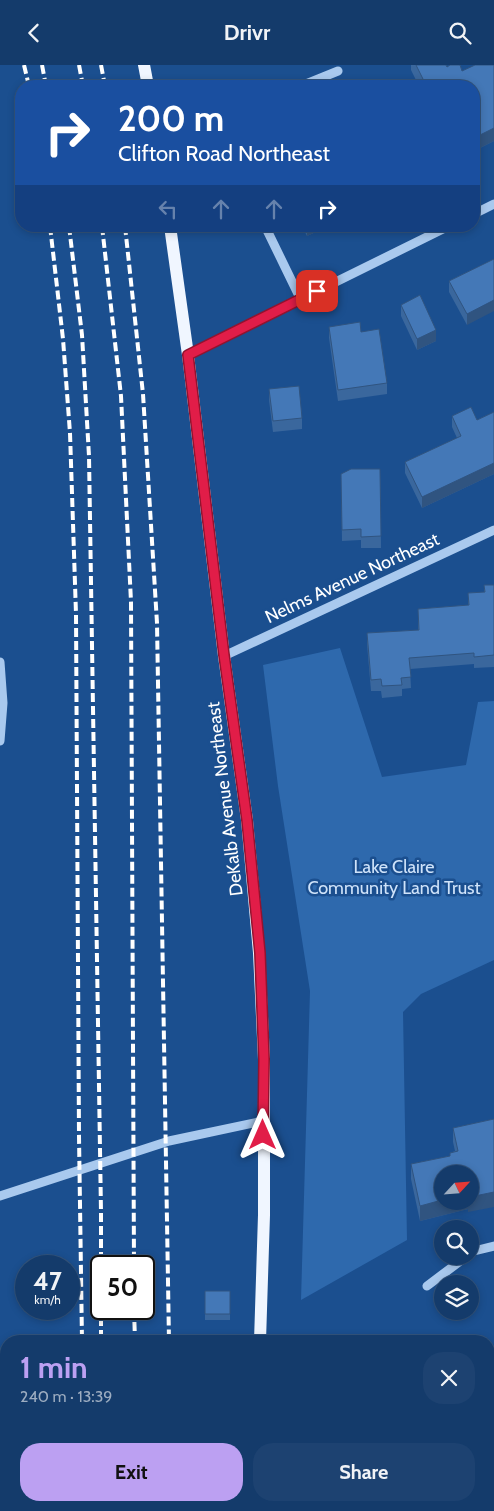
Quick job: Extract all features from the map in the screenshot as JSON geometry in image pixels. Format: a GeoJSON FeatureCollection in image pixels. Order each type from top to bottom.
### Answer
{"type":"FeatureCollection","features":[{"type":"Feature","properties":{"kind":"main road"},"geometry":{"type":"LineString","coordinates":[[144,65],[147,80]]}},
{"type":"Feature","properties":{"kind":"main road","name":"DeKalb Avenue Northeast"},"geometry":{"type":"LineString","coordinates":[[171,232],[188,355],[224,655],[247,820],[260,953],[264,1059],[264,1215],[260,1335]]}},
{"type":"Feature","properties":{"kind":"street"},"geometry":{"type":"LineString","coordinates":[[316,80],[338,71]]}},
{"type":"Feature","properties":{"kind":"street"},"geometry":{"type":"LineString","coordinates":[[480,211],[494,204]]}},
{"type":"Feature","properties":{"kind":"street"},"geometry":{"type":"LineString","coordinates":[[268,232],[300,300]]}},
{"type":"Feature","properties":{"kind":"street"},"geometry":{"type":"LineString","coordinates":[[188,355],[437,232]]}},
{"type":"Feature","properties":{"kind":"street","name":"Nelms Avenue Northeast"},"geometry":{"type":"LineString","coordinates":[[224,655],[494,530]]}},
{"type":"Feature","properties":{"kind":"street"},"geometry":{"type":"LineString","coordinates":[[0,662],[3,703],[0,741]]}},
{"type":"Feature","properties":{"kind":"street"},"geometry":{"type":"LineString","coordinates":[[0,1196],[169,1141],[263,1121]]}},
{"type":"Feature","properties":{"kind":"street"},"geometry":{"type":"LineString","coordinates":[[479,1250],[494,1246]]}},
{"type":"Feature","properties":{"kind":"street"},"geometry":{"type":"LineString","coordinates":[[427,1286],[454,1265]]}},
{"type":"Feature","properties":{"kind":"green space","name":"Lake Claire Community Land Trust"},"geometry":{"type":"Polygon","coordinates":[[[340,648],[382,777],[466,765],[478,702],[494,701],[494,960],[421,994],[403,1012],[407,1240],[301,1300],[310,991],[278,786],[263,665],[340,648]]]}},
{"type":"Feature","properties":{"kind":"building"},"geometry":{"type":"Polygon","coordinates":[[[416,65],[446,65],[447,67],[450,65],[460,65],[462,71],[475,65],[494,65],[494,128],[480,135],[480,80],[421,80],[423,79],[416,65]]]}},
{"type":"Feature","properties":{"kind":"building"},"geometry":{"type":"Polygon","coordinates":[[[494,259],[494,300],[467,314],[449,281],[494,259]]]}},
{"type":"Feature","properties":{"kind":"building"},"geometry":{"type":"Polygon","coordinates":[[[420,295],[436,330],[417,339],[401,305],[420,295]]]}},
{"type":"Feature","properties":{"kind":"building"},"geometry":{"type":"Polygon","coordinates":[[[360,322],[361,332],[379,329],[387,383],[338,390],[329,327],[360,322]]]}},
{"type":"Feature","properties":{"kind":"building"},"geometry":{"type":"Polygon","coordinates":[[[299,386],[302,418],[273,421],[269,389],[299,386]]]}},
{"type":"Feature","properties":{"kind":"building"},"geometry":{"type":"Polygon","coordinates":[[[471,407],[477,420],[494,412],[494,463],[422,497],[405,462],[461,436],[452,416],[471,407]]]}},
{"type":"Feature","properties":{"kind":"building"},"geometry":{"type":"Polygon","coordinates":[[[351,469],[380,469],[381,536],[361,537],[361,529],[342,530],[341,474],[351,469]]]}},
{"type":"Feature","properties":{"kind":"building"},"geometry":{"type":"Polygon","coordinates":[[[484,585],[494,585],[494,655],[474,657],[474,653],[409,658],[411,677],[401,678],[402,685],[382,686],[381,679],[371,680],[367,633],[419,630],[418,609],[469,605],[468,593],[485,592],[484,585]]]}},
{"type":"Feature","properties":{"kind":"building"},"geometry":{"type":"Polygon","coordinates":[[[494,1119],[494,1192],[479,1195],[479,1165],[434,1165],[434,1202],[420,1206],[411,1164],[450,1156],[450,1153],[458,1151],[453,1128],[494,1119]]]}},
{"type":"Feature","properties":{"kind":"building"},"geometry":{"type":"Polygon","coordinates":[[[205,1291],[230,1291],[230,1314],[205,1314],[205,1291]]]}},
{"type":"Feature","properties":{"kind":"railway"},"geometry":{"type":"LineString","coordinates":[[24,65],[28,80]]}},
{"type":"Feature","properties":{"kind":"railway"},"geometry":{"type":"LineString","coordinates":[[42,65],[45,80]]}},
{"type":"Feature","properties":{"kind":"railway"},"geometry":{"type":"LineString","coordinates":[[79,65],[82,80]]}},
{"type":"Feature","properties":{"kind":"railway"},"geometry":{"type":"LineString","coordinates":[[101,65],[104,80]]}},
{"type":"Feature","properties":{"kind":"railway"},"geometry":{"type":"LineString","coordinates":[[51,232],[63,339],[70,433],[76,614],[82,1335]]}},
{"type":"Feature","properties":{"kind":"railway"},"geometry":{"type":"LineString","coordinates":[[70,232],[82,335],[89,456],[101,1212],[101,1335]]}},
{"type":"Feature","properties":{"kind":"railway"},"geometry":{"type":"LineString","coordinates":[[103,232],[121,396],[131,602],[134,1255]]}},
{"type":"Feature","properties":{"kind":"railway"},"geometry":{"type":"LineString","coordinates":[[126,232],[143,394],[157,623],[169,1335]]}},
{"type":"Feature","properties":{"kind":"railway"},"geometry":{"type":"LineString","coordinates":[[134,1320],[135,1335]]}},
{"type":"Feature","properties":{"kind":"route"},"geometry":{"type":"LineString","coordinates":[[263,1135],[264,1059],[260,953],[247,820],[224,655],[188,355],[317,291]]}}]}
